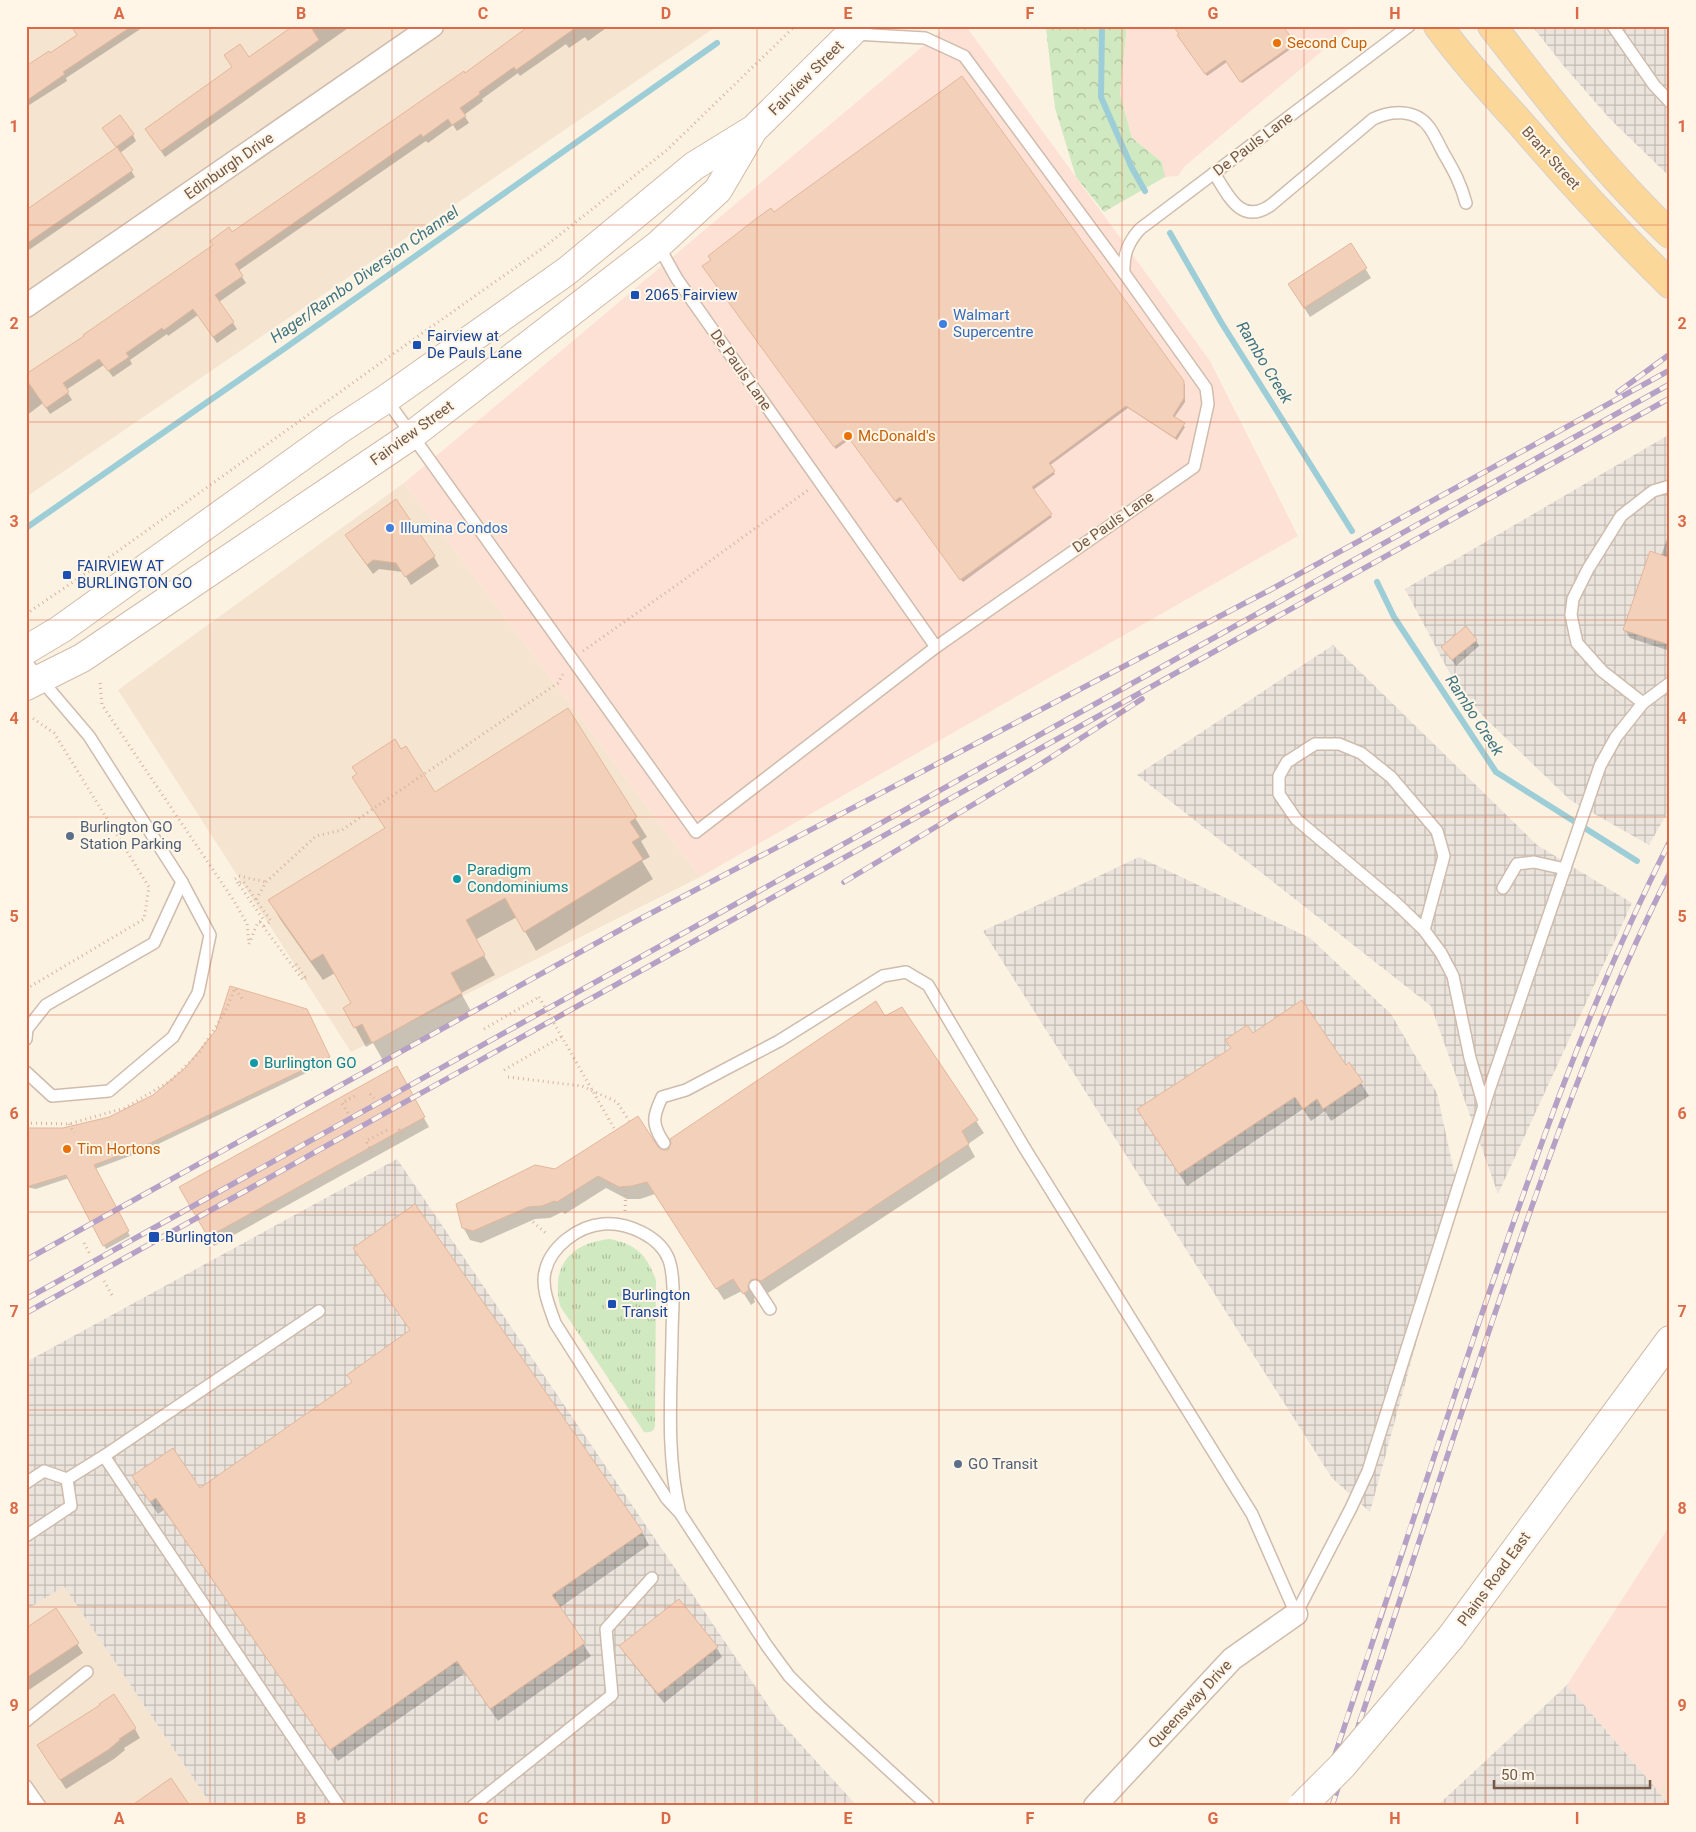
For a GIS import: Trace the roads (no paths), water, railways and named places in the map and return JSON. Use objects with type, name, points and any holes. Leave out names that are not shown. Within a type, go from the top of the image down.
[{"type":"main road","name":"Brant Street","points":[[1438,26],[1457,51],[1562,171],[1626,242],[1670,284]]},
{"type":"main road","points":[[1492,26],[1576,133],[1607,169],[1670,234]]},
{"type":"main road","name":"Fairview Street","points":[[26,650],[61,628],[340,429],[386,400],[567,271],[694,166],[754,129],[854,30]]},
{"type":"main road","name":"Fairview Street","points":[[31,676],[82,658],[412,435],[658,245],[718,190],[754,129]]},
{"type":"main road","name":"Plains Road East","points":[[1302,1806],[1342,1766],[1451,1637],[1670,1340]]},
{"type":"street","name":"Edinburgh Drive","points":[[26,306],[432,26]]},
{"type":"street","name":"Queensway Drive","points":[[1095,1806],[1232,1659],[1296,1614]]},
{"type":"lane","name":"De Pauls Lane","points":[[658,245],[677,279],[818,482],[936,647],[1194,467],[1208,404],[1206,388],[1124,273],[1126,249],[1140,229],[1409,26]]},
{"type":"lane","points":[[1613,26],[1654,85],[1670,102]]},
{"type":"lane","points":[[854,30],[925,38],[964,56],[1124,273]]},
{"type":"lane","points":[[1214,173],[1237,206],[1250,212],[1258,212],[1271,205],[1373,119],[1384,114],[1408,113],[1419,118],[1428,126],[1460,182],[1466,203]]},
{"type":"lane","points":[[386,400],[696,832],[936,647]]},
{"type":"lane","points":[[1643,703],[1602,671],[1577,643],[1571,615],[1573,599],[1588,569],[1621,516],[1653,491],[1670,486]]},
{"type":"lane","points":[[26,1072],[52,1096],[109,1091],[173,1038],[198,993],[210,935],[182,882],[89,736],[31,676]]},
{"type":"lane","points":[[1296,1614],[1368,1471],[1484,1106],[1600,766],[1616,737],[1643,703],[1670,683]]},
{"type":"lane","points":[[1424,930],[1444,856],[1438,831],[1391,777],[1361,753],[1339,744],[1315,744],[1286,762],[1279,776],[1280,794],[1296,819],[1396,903],[1424,930],[1441,953],[1453,976],[1470,1058],[1484,1106]]},
{"type":"lane","points":[[1502,888],[1517,864],[1534,862],[1565,869]]},
{"type":"lane","points":[[26,1039],[27,1029],[46,1005],[154,943],[182,882]]},
{"type":"lane","points":[[664,1143],[658,1135],[654,1113],[662,1097],[686,1090],[779,1042],[883,976],[906,972],[928,985],[1024,1147],[1252,1514],[1296,1614]]},
{"type":"lane","points":[[680,1513],[670,1453],[672,1277],[669,1260],[661,1248],[643,1234],[624,1226],[602,1224],[572,1236],[560,1245],[551,1256],[544,1272],[544,1285],[555,1323],[667,1499],[680,1513],[767,1646],[789,1676],[928,1806]]},
{"type":"lane","points":[[755,1286],[770,1309]]},
{"type":"lane","points":[[67,1479],[319,1311]]},
{"type":"lane","points":[[104,1456],[339,1806]]},
{"type":"lane","points":[[26,1483],[44,1471],[67,1479]]},
{"type":"lane","points":[[26,1536],[71,1506],[67,1479]]},
{"type":"lane","points":[[473,1806],[612,1696],[606,1629],[652,1578]]},
{"type":"lane","points":[[26,1720],[87,1672]]},
{"type":"lane","points":[[26,1786],[40,1806]]},
{"type":"waterway","name":"Rambo Creek","points":[[1102,26],[1101,97],[1132,168],[1145,191]]},
{"type":"waterway","name":"Hager/Rambo Diversion Channel","points":[[26,528],[288,346],[717,43]]},
{"type":"waterway","name":"Rambo Creek","points":[[1170,233],[1221,322],[1352,531]]},
{"type":"waterway","name":"Rambo Creek","points":[[1377,582],[1394,617],[1496,772],[1637,861]]},
{"type":"railway","points":[[1618,392],[1670,354]]},
{"type":"railway","points":[[26,1260],[638,920],[1270,590],[1670,370]]},
{"type":"railway","points":[[26,1299],[1670,384]]},
{"type":"railway","points":[[26,1313],[1670,398]]},
{"type":"railway","points":[[844,882],[1039,765],[1142,699]]},
{"type":"railway","points":[[1318,1806],[1476,1331],[1541,1144],[1588,1021],[1641,900],[1670,841]]},
{"type":"railway","points":[[1332,1806],[1531,1207],[1595,1037],[1670,872]]},
{"type":"place","name":"Second Cup","points":[[1277,43]]},
{"type":"place","name":"2065 Fairview","points":[[635,295]]},
{"type":"place","name":"Walmart Supercentre","points":[[943,324]]},
{"type":"place","name":"Fairview at De Pauls Lane","points":[[417,345]]},
{"type":"place","name":"McDonald's","points":[[848,436]]},
{"type":"place","name":"Illumina Condos","points":[[390,528]]},
{"type":"place","name":"FAIRVIEW AT BURLINGTON GO","points":[[67,575]]},
{"type":"place","name":"Burlington GO Station Parking","points":[[70,836]]},
{"type":"place","name":"Paradigm Condominiums","points":[[457,879]]},
{"type":"place","name":"Burlington GO","points":[[254,1063]]},
{"type":"place","name":"Tim Hortons","points":[[67,1149]]},
{"type":"place","name":"Burlington","points":[[154,1237]]},
{"type":"place","name":"Burlington Transit","points":[[612,1304]]},
{"type":"place","name":"GO Transit","points":[[958,1464]]}]
